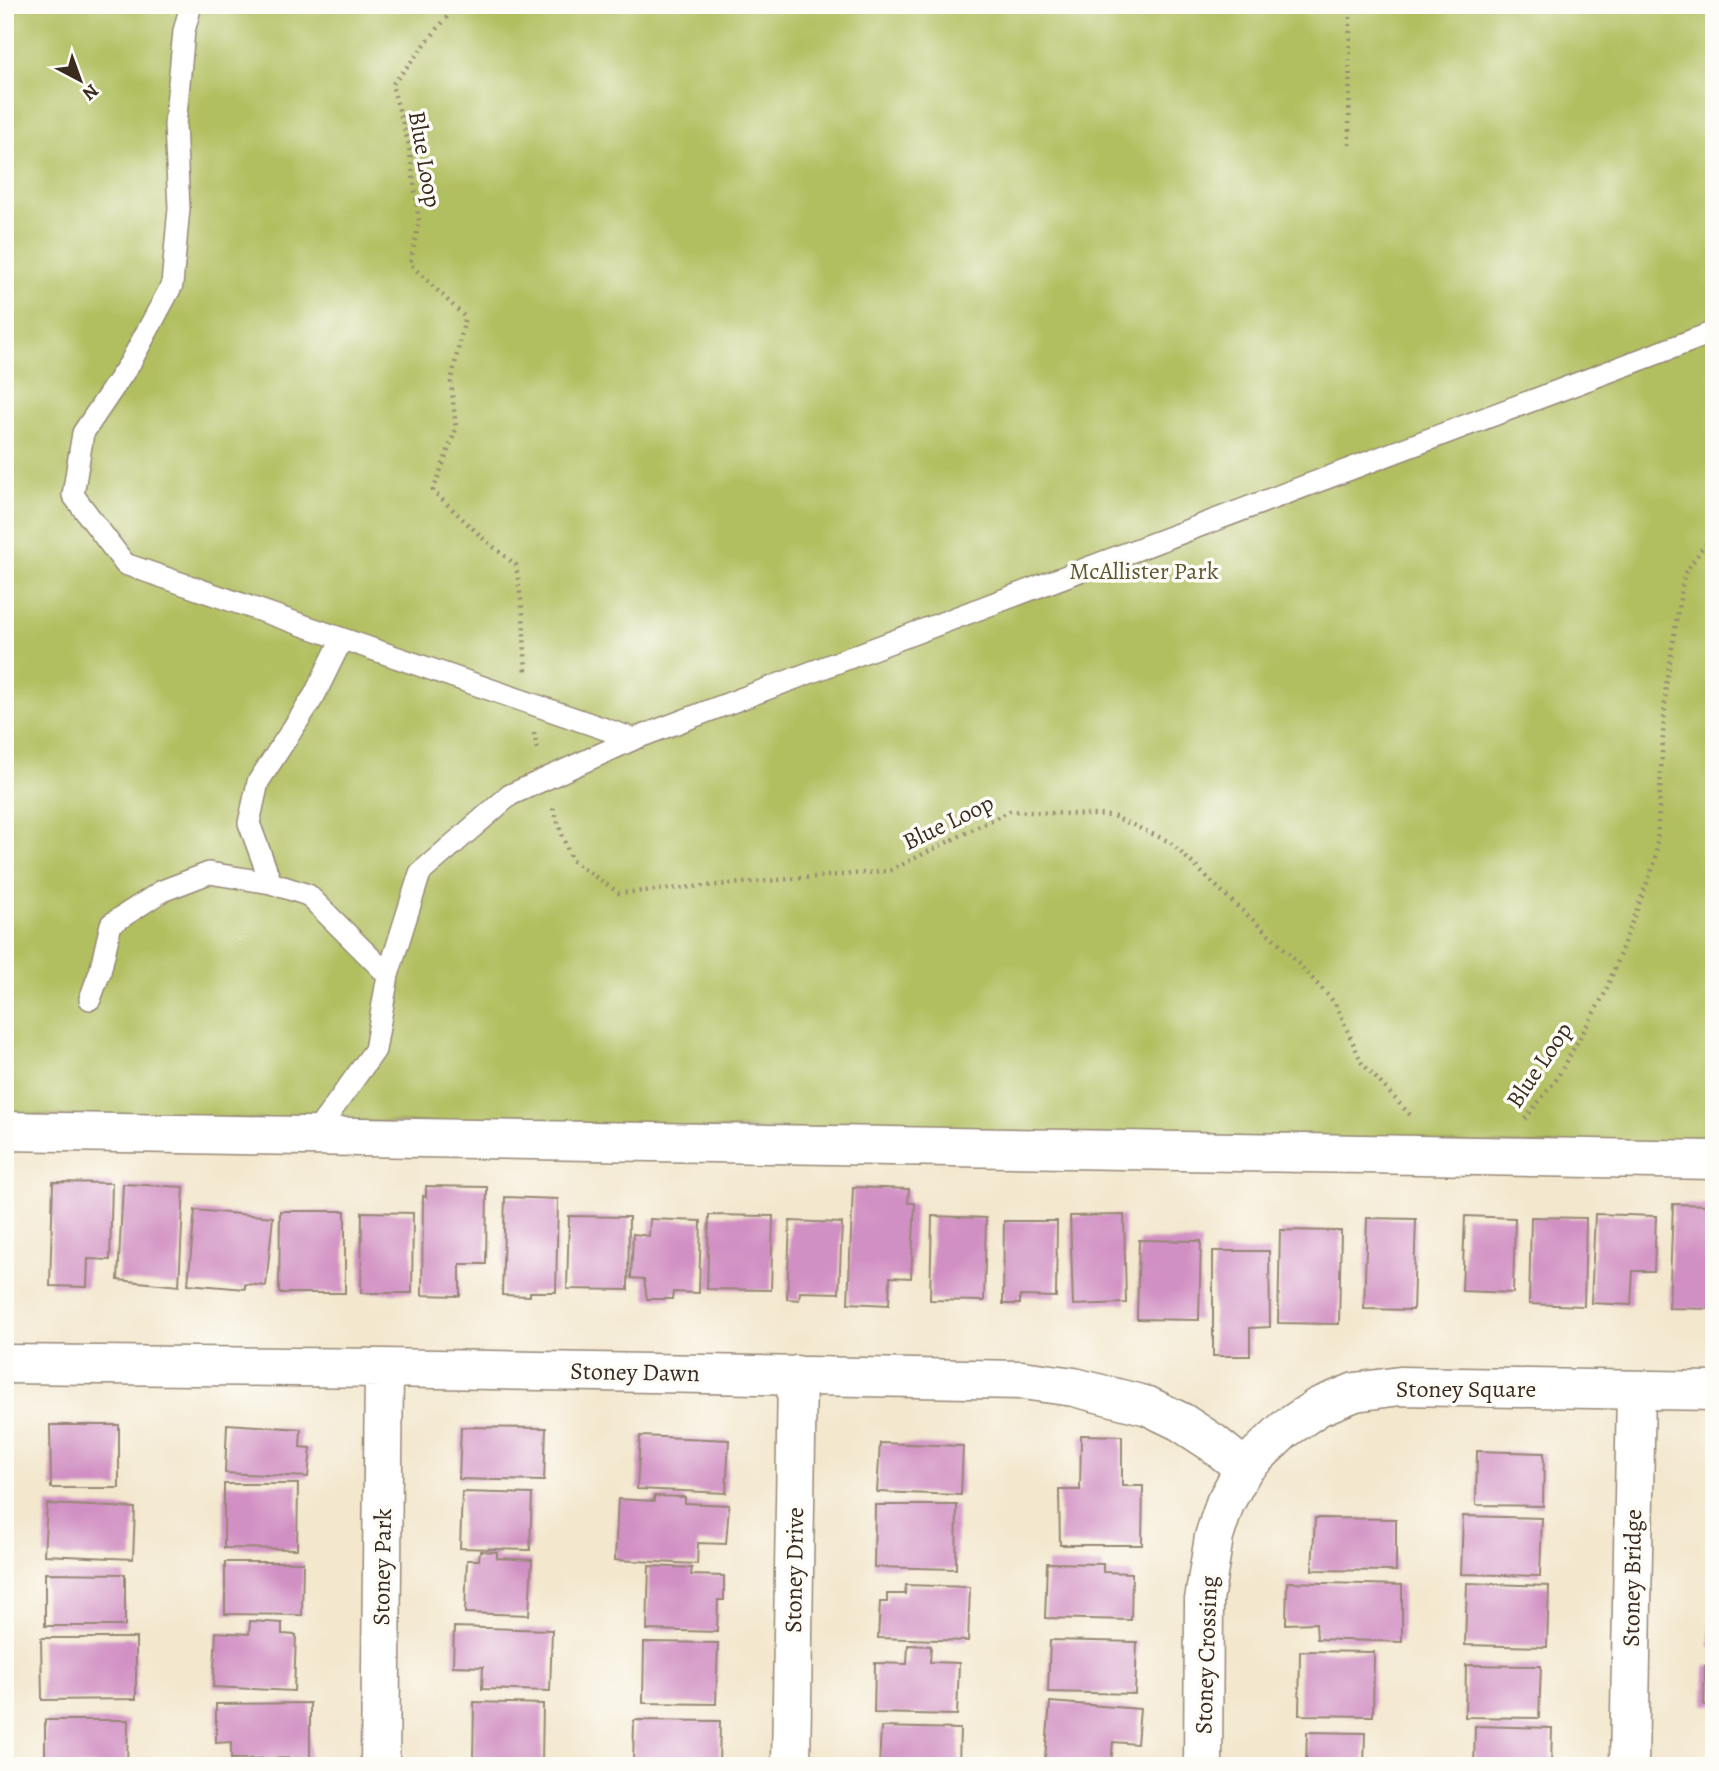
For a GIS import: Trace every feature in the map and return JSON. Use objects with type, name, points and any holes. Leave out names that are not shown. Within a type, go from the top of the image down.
[{"type":"street","points":[[5,1130],[1714,1160]]},
{"type":"street","name":"Stoney Dawn","points":[[5,1364],[1022,1380],[1074,1387],[1148,1406],[1213,1443],[1244,1468]]},
{"type":"street","name":"Stoney Park","points":[[380,1766],[384,1368]]},
{"type":"street","name":"Stoney Drive","points":[[791,1766],[797,1375]]},
{"type":"street","name":"Stoney Square","points":[[1244,1468],[1284,1430],[1318,1407],[1355,1392],[1400,1386],[1714,1391]]},
{"type":"street","name":"Stoney Bridge","points":[[1629,1766],[1636,1390]]},
{"type":"street","name":"Stoney Crossing","points":[[1203,1766],[1204,1600],[1217,1525],[1224,1503],[1244,1468]]},
{"type":"lane","points":[[191,5],[184,31],[176,125],[179,208],[172,285],[130,363],[83,433],[73,495],[125,564],[634,739]]},
{"type":"lane","points":[[313,1136],[375,1050],[388,975],[420,873],[510,795],[634,739],[1714,332]]},
{"type":"lane","points":[[271,883],[249,824],[258,782],[314,695],[342,639]]},
{"type":"lane","points":[[90,999],[100,972],[111,924],[162,891],[209,873],[271,883],[308,895],[388,975]]},
{"type":"path","name":"Blue Loop","points":[[454,5],[392,85],[408,145],[419,222],[410,264],[464,317],[451,382],[456,429],[433,491],[516,565],[523,614],[528,702],[543,780],[571,860],[619,893],[889,871],[1010,811],[1113,816],[1170,842],[1281,945],[1335,1003],[1362,1063],[1414,1119]]},
{"type":"path","points":[[1349,145],[1350,5]]},
{"type":"path","name":"Blue Loop","points":[[1522,1121],[1556,1080],[1605,993],[1656,859],[1666,685],[1684,574],[1714,532]]},
{"type":"green space","name":"McAllister Park","points":[[5,5],[1714,5],[1714,1149],[5,1115]]},
{"type":"building","points":[[53,1182],[112,1183],[110,1260],[88,1259],[87,1287],[50,1286]]},
{"type":"building","points":[[123,1184],[184,1187],[179,1286],[118,1280]]},
{"type":"building","points":[[426,1186],[487,1187],[486,1264],[460,1264],[460,1296],[422,1295],[423,1196],[426,1197]]},
{"type":"building","points":[[853,1187],[909,1189],[908,1203],[915,1203],[911,1278],[890,1277],[889,1305],[848,1303]]},
{"type":"building","points":[[505,1197],[558,1199],[556,1292],[530,1292],[530,1296],[502,1295]]},
{"type":"building","points":[[1673,1204],[1714,1205],[1714,1309],[1669,1308]]},
{"type":"building","points":[[195,1210],[273,1217],[266,1286],[245,1284],[245,1289],[188,1284]]},
{"type":"building","points":[[280,1211],[345,1211],[345,1293],[279,1293]]},
{"type":"building","points":[[362,1212],[413,1213],[412,1293],[361,1293]]},
{"type":"building","points":[[1595,1214],[1656,1216],[1654,1271],[1633,1271],[1631,1305],[1591,1303]]},
{"type":"building","points":[[709,1215],[773,1216],[771,1290],[707,1289]]},
{"type":"building","points":[[1124,1215],[1126,1303],[1073,1305],[1070,1216]]},
{"type":"building","points":[[569,1216],[629,1217],[628,1290],[567,1289]]},
{"type":"building","points":[[932,1216],[986,1218],[984,1301],[930,1300]]},
{"type":"building","points":[[1465,1216],[1515,1218],[1513,1293],[1462,1291]]},
{"type":"building","points":[[1531,1217],[1586,1218],[1584,1306],[1529,1304]]},
{"type":"building","points":[[1367,1218],[1416,1219],[1413,1310],[1364,1309]]},
{"type":"building","points":[[650,1219],[701,1221],[699,1293],[673,1292],[672,1299],[647,1299],[644,1279],[631,1278],[633,1234],[649,1236]]},
{"type":"building","points":[[790,1221],[842,1223],[839,1293],[800,1292],[799,1300],[787,1299]]},
{"type":"building","points":[[1004,1221],[1057,1221],[1056,1297],[1020,1296],[1020,1304],[1003,1304]]},
{"type":"building","points":[[1280,1230],[1341,1231],[1339,1324],[1278,1323]]},
{"type":"building","points":[[1139,1240],[1201,1241],[1199,1320],[1137,1319]]},
{"type":"building","points":[[1213,1251],[1269,1251],[1270,1327],[1250,1328],[1250,1356],[1213,1356]]},
{"type":"building","points":[[227,1424],[301,1429],[300,1447],[311,1448],[308,1477],[225,1473]]},
{"type":"building","points":[[50,1425],[119,1425],[119,1488],[51,1488]]},
{"type":"building","points":[[461,1427],[546,1428],[544,1481],[459,1479]]},
{"type":"building","points":[[1081,1435],[1122,1436],[1122,1486],[1143,1486],[1142,1545],[1060,1545],[1059,1490],[1080,1490]]},
{"type":"building","points":[[640,1436],[729,1440],[726,1493],[637,1489]]},
{"type":"building","points":[[880,1443],[963,1446],[961,1495],[877,1492]]},
{"type":"building","points":[[1477,1451],[1544,1453],[1543,1506],[1476,1505]]},
{"type":"building","points":[[224,1484],[298,1484],[297,1549],[224,1548]]},
{"type":"building","points":[[462,1492],[532,1494],[530,1550],[460,1548]]},
{"type":"building","points":[[654,1496],[685,1497],[685,1503],[729,1505],[726,1544],[698,1543],[697,1564],[615,1560],[618,1499],[654,1501]]},
{"type":"building","points":[[47,1504],[135,1508],[133,1559],[44,1555]]},
{"type":"building","points":[[875,1505],[957,1505],[956,1569],[874,1567]]},
{"type":"building","points":[[1463,1516],[1542,1518],[1540,1576],[1461,1574]]},
{"type":"building","points":[[1315,1518],[1396,1519],[1396,1571],[1312,1570]]},
{"type":"building","points":[[480,1551],[497,1552],[497,1558],[532,1560],[529,1615],[465,1613],[467,1560],[479,1560]]},
{"type":"building","points":[[225,1562],[303,1562],[302,1615],[225,1614]]},
{"type":"building","points":[[1047,1563],[1103,1564],[1103,1572],[1132,1573],[1131,1620],[1045,1618]]},
{"type":"building","points":[[649,1566],[692,1568],[691,1575],[724,1576],[724,1600],[718,1600],[717,1632],[647,1630]]},
{"type":"building","points":[[45,1573],[125,1574],[125,1626],[45,1626]]},
{"type":"building","points":[[1287,1582],[1402,1585],[1402,1642],[1317,1639],[1316,1623],[1286,1624]]},
{"type":"building","points":[[1467,1583],[1549,1586],[1547,1647],[1465,1645]]},
{"type":"building","points":[[906,1585],[970,1587],[968,1641],[878,1638],[880,1602],[887,1602],[887,1594],[905,1594]]},
{"type":"building","points":[[1711,1592],[1714,1592],[1714,1647],[1710,1647]]},
{"type":"building","points":[[250,1621],[282,1623],[282,1634],[296,1635],[294,1691],[213,1687],[216,1632],[249,1634]]},
{"type":"building","points":[[454,1627],[552,1630],[550,1691],[482,1689],[483,1667],[453,1666]]},
{"type":"building","points":[[41,1638],[136,1638],[136,1699],[42,1700]]},
{"type":"building","points":[[1050,1640],[1137,1642],[1135,1694],[1048,1692]]},
{"type":"building","points":[[644,1642],[718,1643],[716,1704],[643,1703]]},
{"type":"building","points":[[908,1645],[931,1646],[930,1662],[959,1663],[957,1715],[874,1713],[875,1663],[907,1664]]},
{"type":"building","points":[[1300,1651],[1374,1652],[1373,1716],[1299,1715]]},
{"type":"building","points":[[1466,1665],[1541,1666],[1539,1718],[1465,1717]]},
{"type":"building","points":[[1705,1666],[1714,1666],[1714,1705],[1704,1705]]},
{"type":"building","points":[[474,1702],[543,1704],[542,1762],[473,1761]]},
{"type":"building","points":[[1050,1702],[1140,1709],[1137,1744],[1113,1742],[1111,1764],[1045,1759]]},
{"type":"building","points":[[310,1703],[310,1758],[231,1759],[231,1742],[216,1743],[216,1704]]},
{"type":"building","points":[[45,1720],[128,1720],[127,1766],[45,1766]]},
{"type":"building","points":[[634,1720],[720,1721],[719,1766],[633,1766]]},
{"type":"building","points":[[1475,1726],[1552,1728],[1551,1766],[1474,1766]]},
{"type":"building","points":[[881,1727],[960,1729],[959,1766],[879,1766]]},
{"type":"building","points":[[1307,1732],[1365,1733],[1364,1766],[1306,1766]]}]
